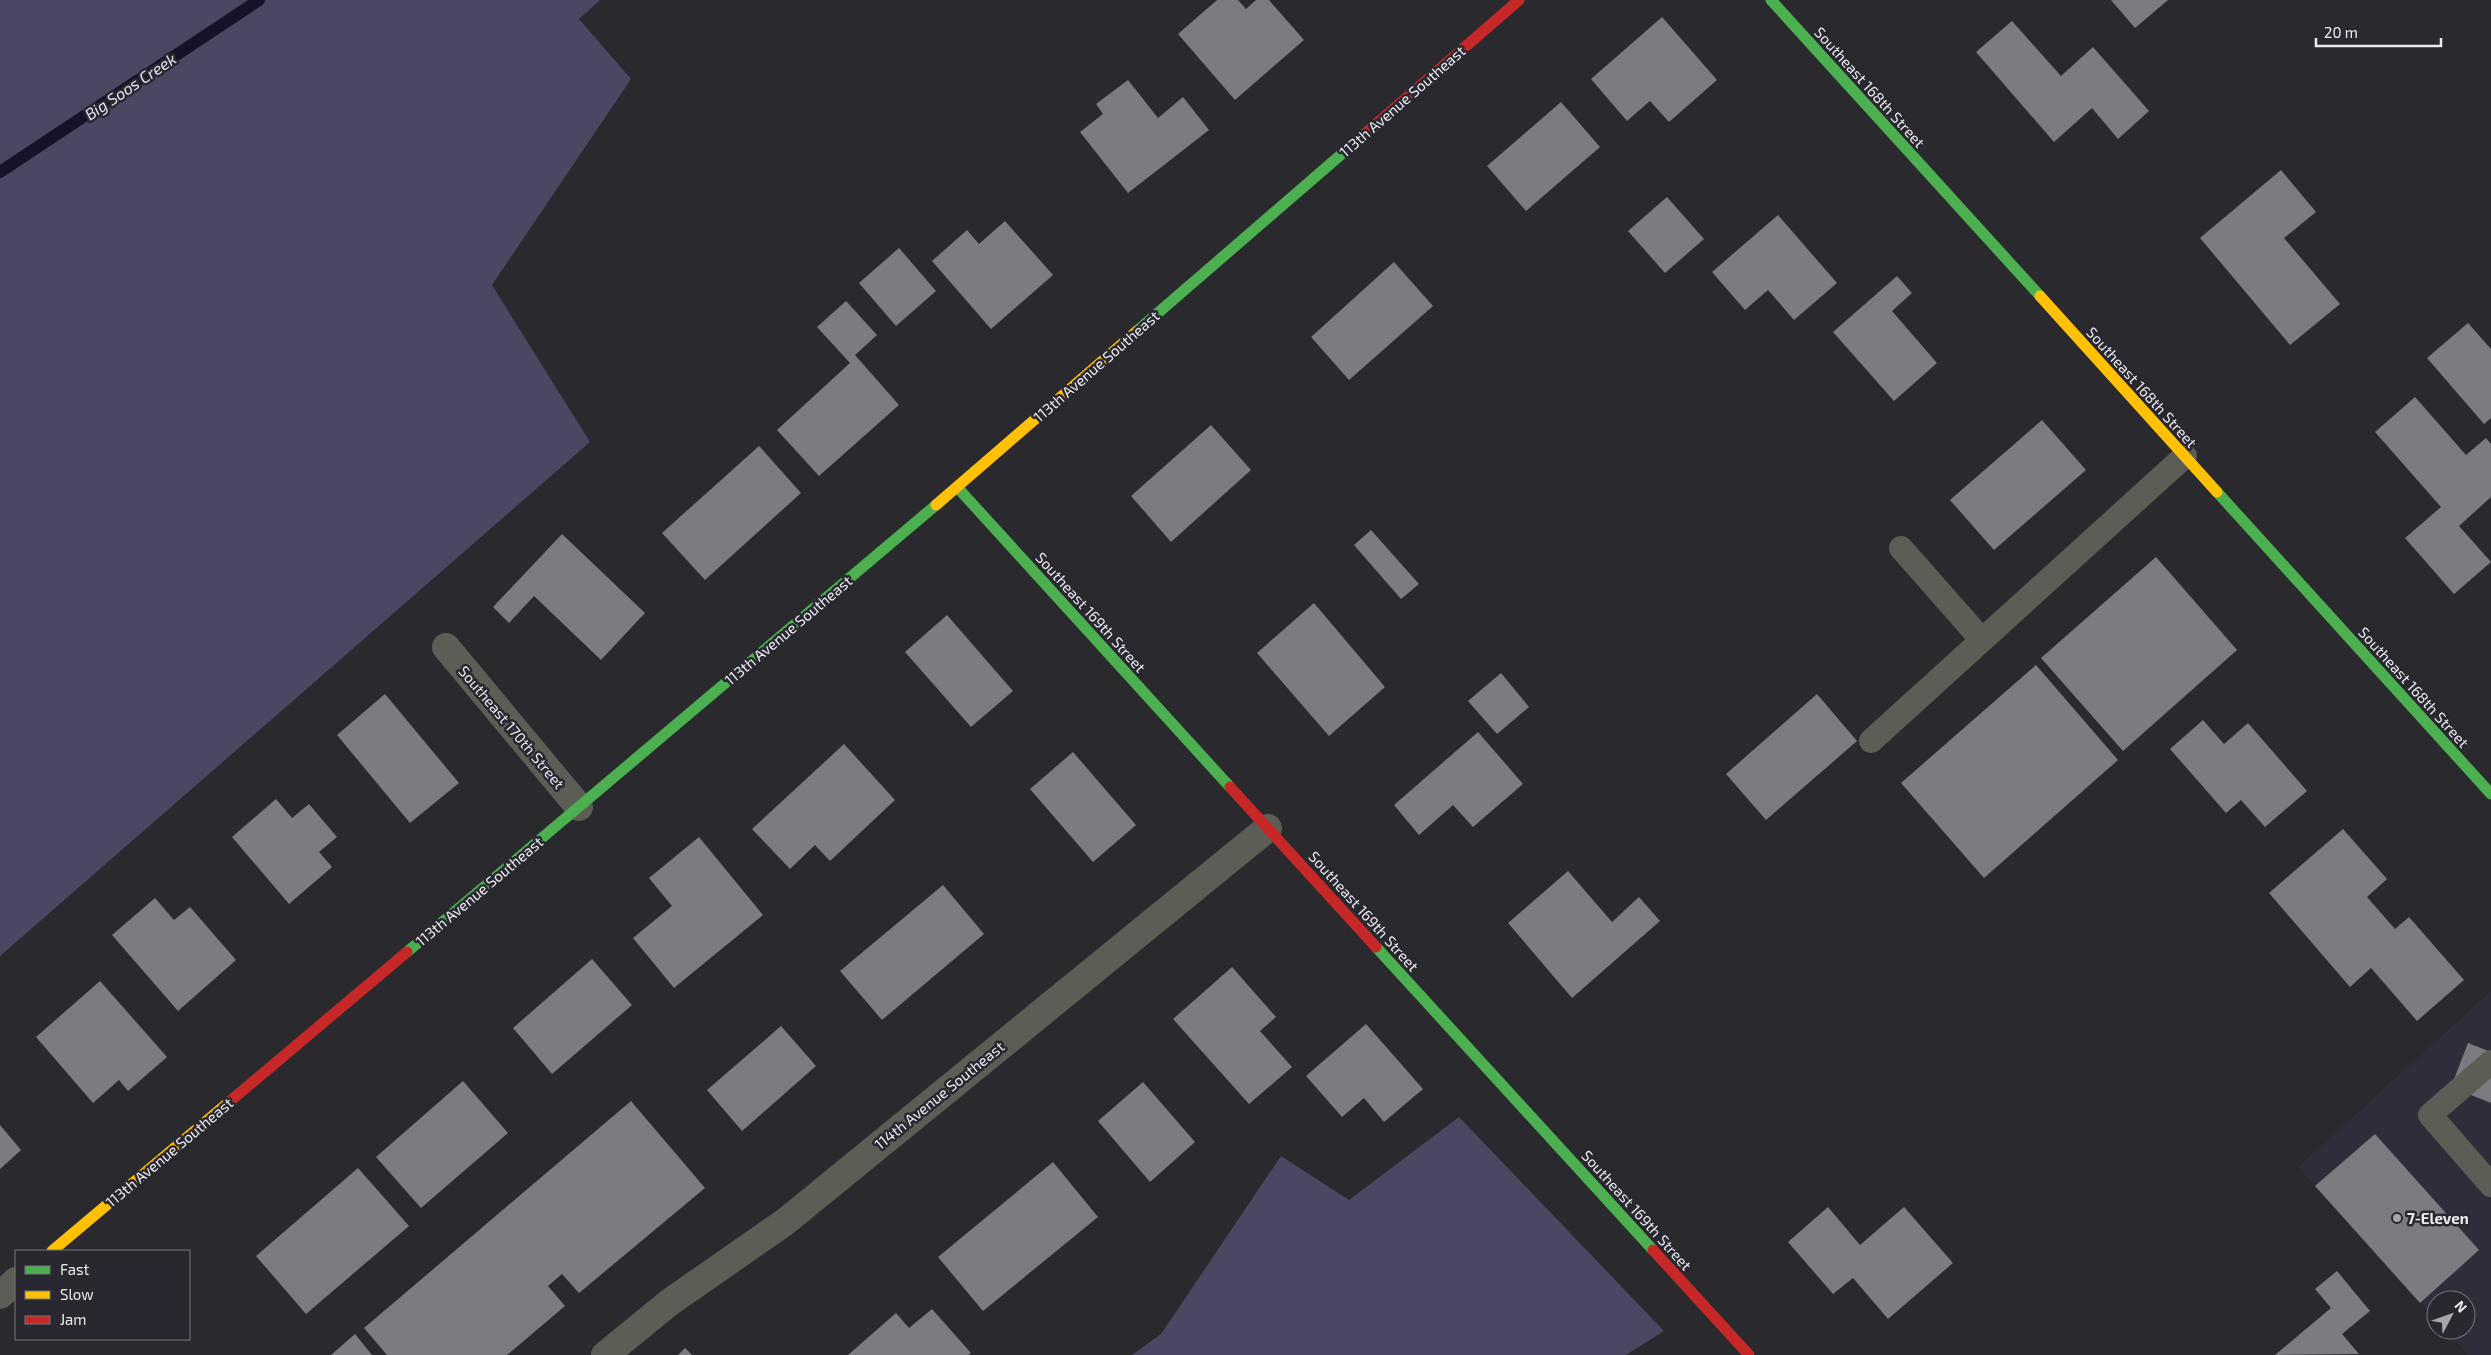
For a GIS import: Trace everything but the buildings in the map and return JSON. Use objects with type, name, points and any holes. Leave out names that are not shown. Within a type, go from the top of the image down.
[{"type":"street","name":"113th Avenue Southeast","points":[[53,1250],[957,487],[1519,0]]},
{"type":"street","name":"Southeast 168th Street","points":[[1771,0],[2489,788]]},
{"type":"street","name":"Southeast 169th Street","points":[[957,487],[1749,1355]]},
{"type":"street","name":"Southeast 170th Street","points":[[446,647],[579,807]]},
{"type":"street","name":"114th Avenue Southeast","points":[[605,1355],[670,1302],[785,1222],[1268,828]]},
{"type":"street","points":[[0,1295],[15,1282]]},
{"type":"lane","points":[[1871,741],[2185,456]]},
{"type":"lane","points":[[1901,548],[1982,640]]},
{"type":"lane","points":[[2491,1062],[2430,1115],[2491,1185]]},
{"type":"shaded area","points":[[0,0],[600,0],[579,19],[631,79],[492,285],[590,442],[0,956]]},
{"type":"shaded area","points":[[2491,991],[2491,1355],[2468,1355],[2455,1340],[2476,1340],[2476,1290],[2426,1290],[2426,1308],[2298,1167]]},
{"type":"shaded area","points":[[1459,1117],[1664,1331],[1626,1355],[1132,1355],[1161,1334],[1281,1156],[1349,1200]]},
{"type":"waterway","name":"Big Soos Creek","points":[[0,172],[259,0]]},
{"type":"traffic: fast","points":[[1771,0],[2040,296]]},
{"type":"traffic: fast","points":[[1137,331],[1366,133]]},
{"type":"traffic: fast","points":[[957,487],[1230,787]]},
{"type":"traffic: fast","points":[[2217,492],[2491,794]]},
{"type":"traffic: fast","points":[[407,952],[936,505]]},
{"type":"traffic: fast","points":[[1376,947],[1653,1250]]},
{"type":"traffic: slow","points":[[2040,296],[2217,492]]},
{"type":"traffic: slow","points":[[936,505],[1137,331]]},
{"type":"traffic: slow","points":[[53,1250],[229,1102]]},
{"type":"traffic: jam","points":[[1366,133],[1519,0]]},
{"type":"traffic: jam","points":[[1230,787],[1376,947]]},
{"type":"traffic: jam","points":[[229,1102],[407,952]]},
{"type":"traffic: jam","points":[[1653,1250],[1749,1355]]},
{"type":"place","name":"7-Eleven","points":[[2397,1218]]}]
